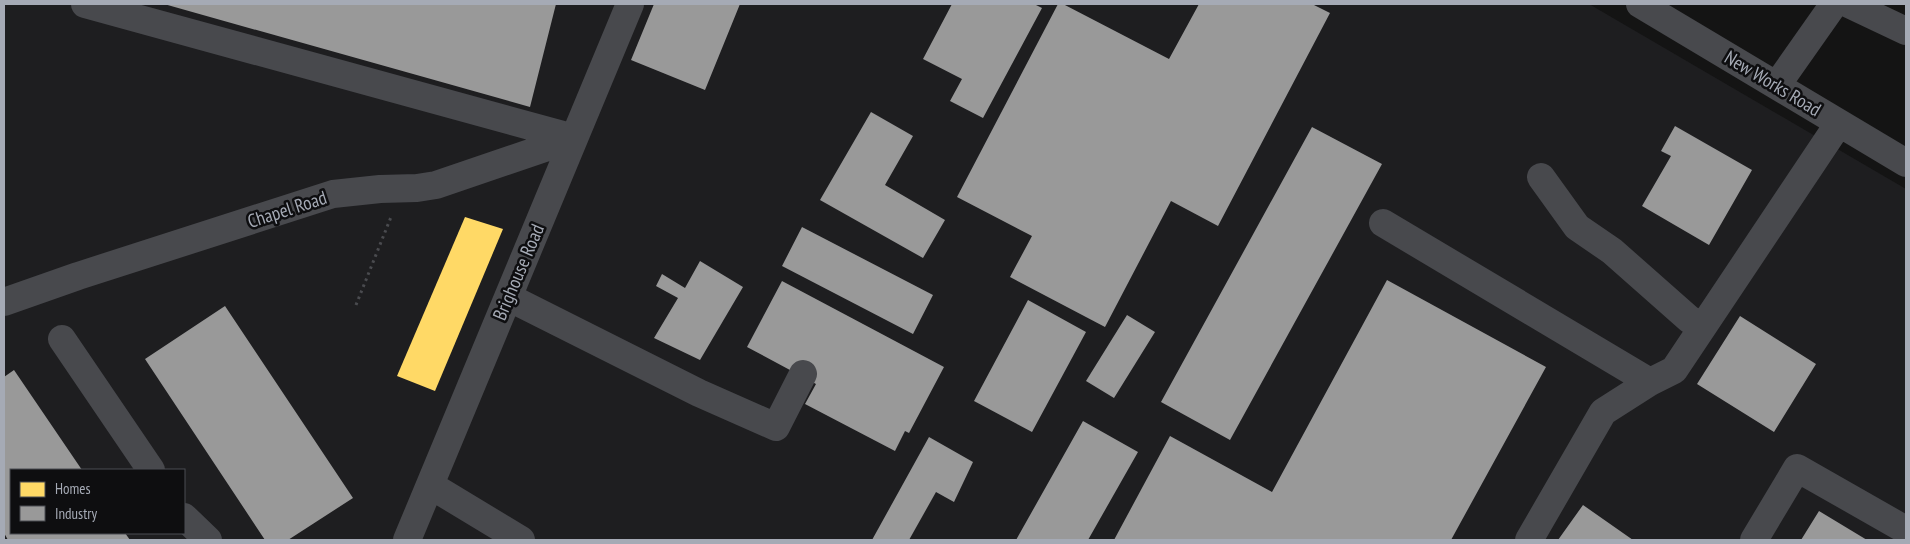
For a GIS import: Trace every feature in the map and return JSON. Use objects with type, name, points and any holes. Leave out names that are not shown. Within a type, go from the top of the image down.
[{"type":"street","points":[[85,4],[574,138]]},
{"type":"street","name":"Brighouse Road","points":[[407,540],[630,4]]},
{"type":"street","name":"New Works Road","points":[[1640,4],[1906,163]]},
{"type":"street","points":[[1777,85],[1834,4]]},
{"type":"street","points":[[1849,4],[1906,31]]},
{"type":"street","points":[[1529,540],[1603,412],[1650,382],[1674,370],[1839,123]]},
{"type":"street","name":"Chapel Road","points":[[4,302],[78,276],[333,194],[380,188],[436,186],[574,138]]},
{"type":"street","points":[[1541,177],[1578,227],[1612,251],[1688,318],[1702,327]]},
{"type":"street","points":[[1383,223],[1650,382]]},
{"type":"street","points":[[508,296],[700,393],[776,427],[803,374]]},
{"type":"street","points":[[62,339],[150,469]]},
{"type":"street","points":[[1754,540],[1796,468],[1906,530]]},
{"type":"street","points":[[430,485],[521,540]]},
{"type":"street","points":[[185,518],[208,540]]},
{"type":"path","points":[[356,304],[378,254],[399,188]]},
{"type":"shaded area","points":[[4,4],[1589,4],[1906,189],[1906,540],[4,540]]},
{"type":"building: Homes","points":[[465,217],[503,229],[435,391],[397,376]]},
{"type":"building: Industry","points":[[164,4],[556,4],[530,107]]},
{"type":"building: Industry","points":[[654,4],[740,4],[705,90],[631,60]]},
{"type":"building: Industry","points":[[952,4],[1034,4],[1042,8],[983,118],[950,101],[962,79],[923,59]]},
{"type":"building: Industry","points":[[1058,4],[1063,4],[1169,59],[1199,4],[1312,4],[1330,13],[1218,226],[1171,201],[1105,327],[1010,277],[1032,236],[957,197]]},
{"type":"building: Industry","points":[[871,112],[913,136],[885,185],[945,220],[923,258],[820,200]]},
{"type":"building: Industry","points":[[1675,126],[1752,170],[1709,245],[1642,206],[1671,156],[1661,151]]},
{"type":"building: Industry","points":[[1312,127],[1382,164],[1230,440],[1161,402]]},
{"type":"building: Industry","points":[[802,227],[933,295],[913,334],[782,266]]},
{"type":"building: Industry","points":[[700,261],[743,287],[700,360],[654,338],[678,298],[656,286],[662,274],[685,288]]},
{"type":"building: Industry","points":[[1387,280],[1546,367],[1451,540],[1114,540],[1170,436],[1272,492]]},
{"type":"building: Industry","points":[[782,281],[944,367],[909,433],[905,431],[895,451],[805,404],[816,384],[747,347]]},
{"type":"building: Industry","points":[[1028,300],[1086,332],[1032,432],[974,401]]},
{"type":"building: Industry","points":[[225,306],[353,498],[288,540],[265,540],[145,359]]},
{"type":"building: Industry","points":[[1127,315],[1155,332],[1114,398],[1086,381]]},
{"type":"building: Industry","points":[[1740,316],[1816,364],[1774,432],[1697,384]]},
{"type":"building: Industry","points":[[14,370],[81,469],[10,469],[10,534],[126,534],[130,540],[8,540],[4,533],[4,377]]},
{"type":"building: Industry","points":[[1083,421],[1138,452],[1088,540],[1016,540]]},
{"type":"building: Industry","points":[[929,437],[973,462],[954,502],[936,492],[909,540],[872,540]]},
{"type":"building: Industry","points":[[1583,505],[1633,540],[1558,540]]},
{"type":"building: Industry","points":[[1819,511],[1867,540],[1801,540]]}]
